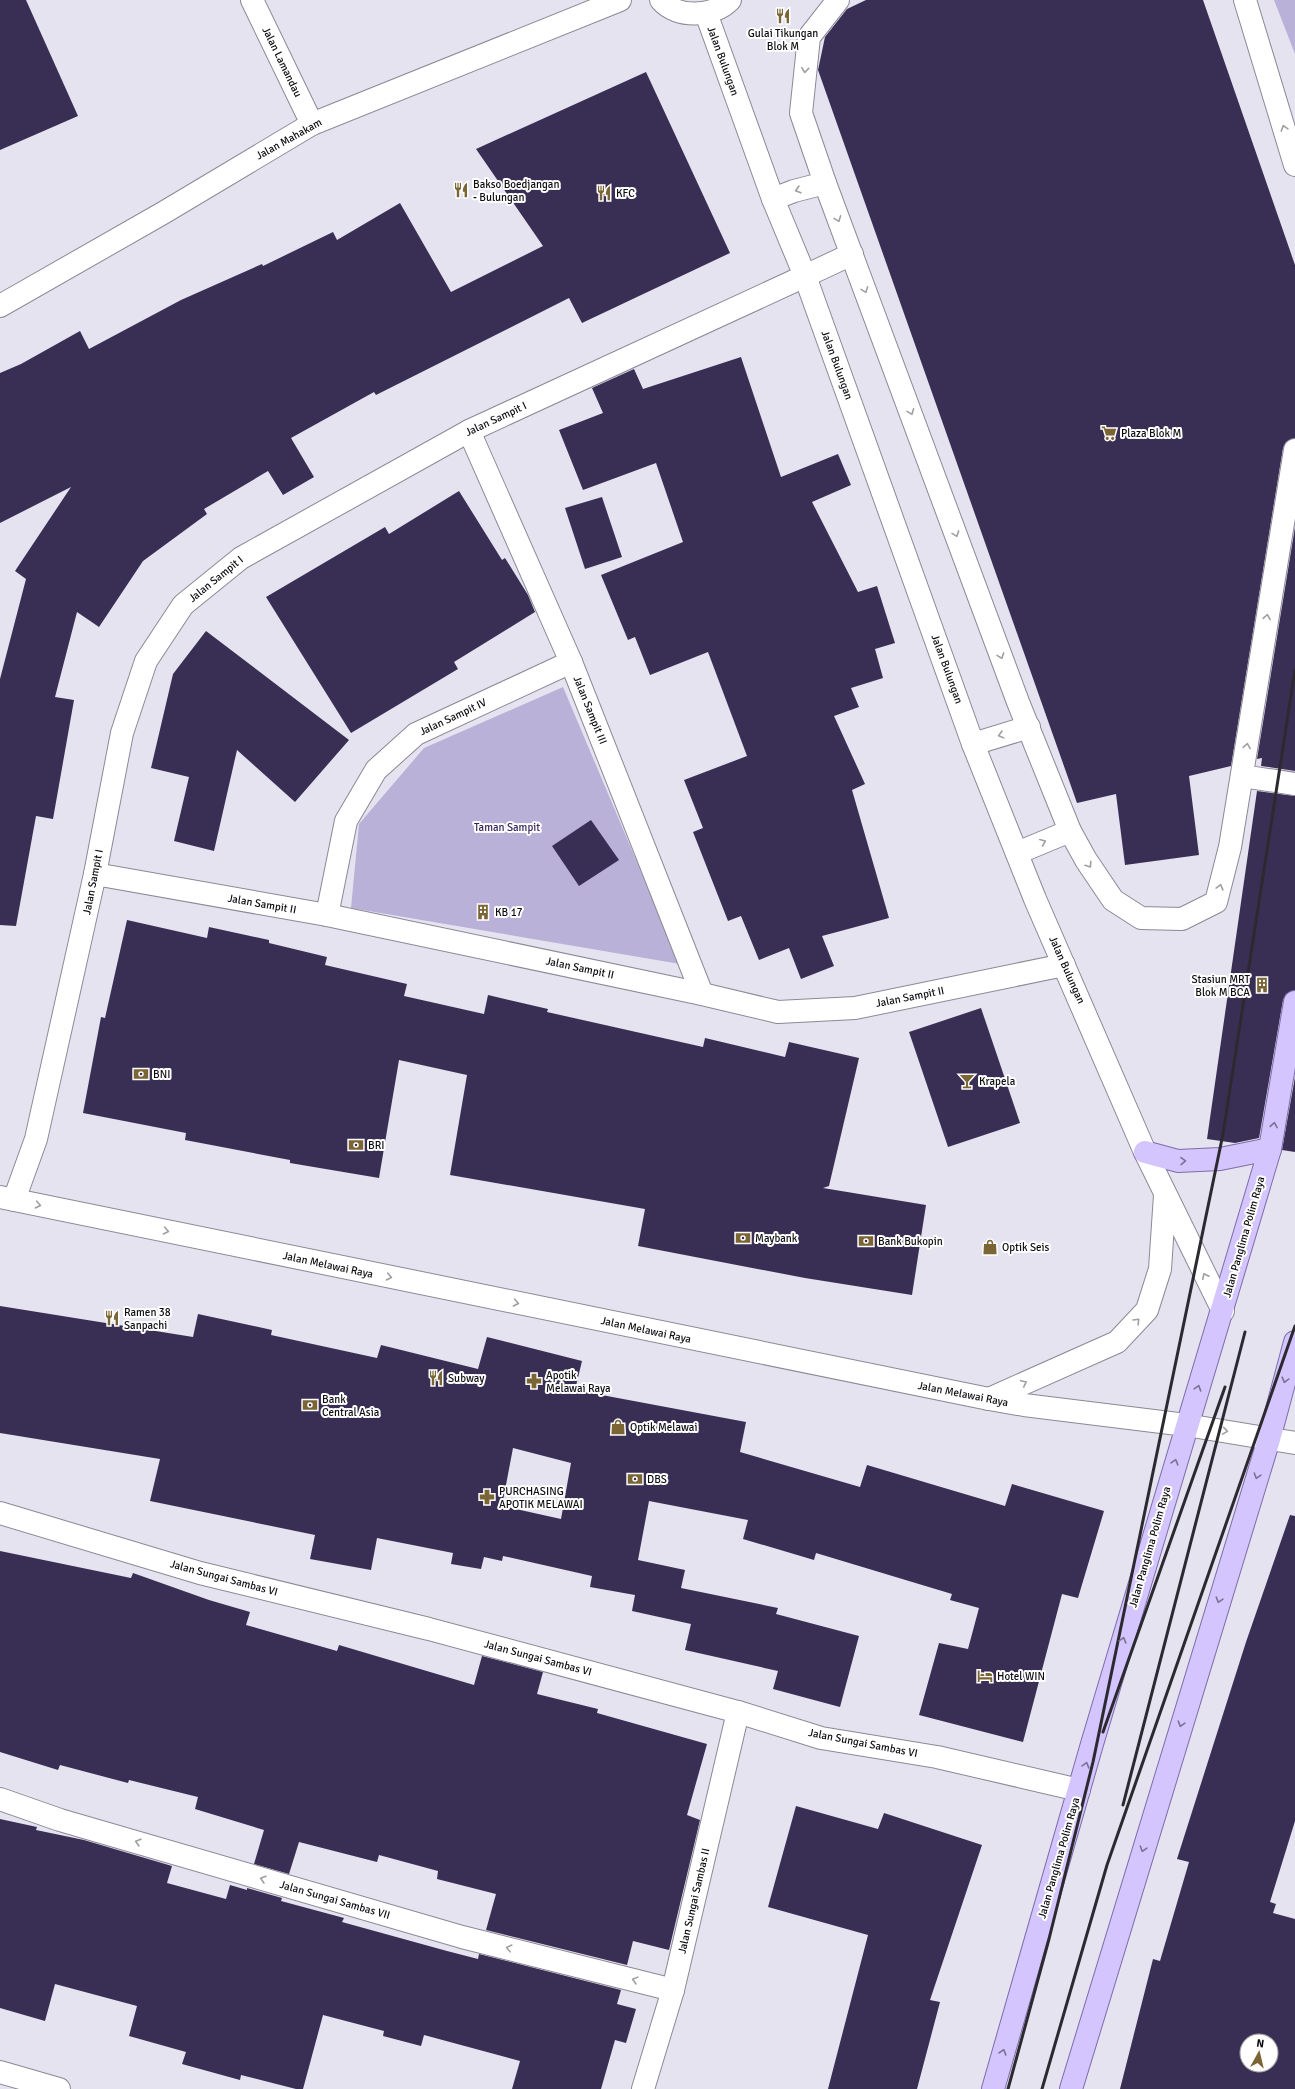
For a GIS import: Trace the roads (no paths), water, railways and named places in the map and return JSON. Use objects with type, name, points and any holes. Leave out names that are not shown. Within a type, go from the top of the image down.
[{"type":"main road","name":"Jalan Panglima Polim Raya","points":[[993,2089],[1186,1425],[1223,1311],[1270,1149],[1295,1002]]},
{"type":"main road","points":[[1145,1152],[1178,1161],[1220,1159],[1270,1149]]},
{"type":"main road","points":[[1070,2089],[1269,1438],[1295,1342]]},
{"type":"street","name":"Jalan Lamandau","points":[[252,0],[312,124]]},
{"type":"street","name":"Jalan Mahakam","points":[[0,306],[163,213],[312,124],[620,0]]},
{"type":"street","points":[[661,0],[664,4],[684,13],[706,13],[725,6],[730,0]]},
{"type":"street","points":[[838,0],[809,37],[801,113],[824,183],[1029,727],[1070,831],[1086,860],[1113,900],[1141,918],[1182,919],[1216,902],[1230,847],[1295,450]]},
{"type":"street","points":[[1246,0],[1295,165]]},
{"type":"street","name":"Jalan Bulungan","points":[[706,13],[773,200],[805,276],[973,744],[1035,898],[1145,1152],[1223,1311]]},
{"type":"street","points":[[773,200],[794,191],[824,183]]},
{"type":"street","name":"Jalan Sampit I","points":[[7,1198],[36,1139],[95,874],[122,733],[146,661],[183,605],[241,558],[469,431],[852,254]]},
{"type":"street","name":"Jalan Sampit III","points":[[469,431],[571,662],[702,994]]},
{"type":"street","name":"Jalan Sampit IV","points":[[327,915],[346,821],[376,770],[416,734],[571,662]]},
{"type":"street","points":[[973,744],[1029,727]]},
{"type":"street","points":[[1242,776],[1295,784]]},
{"type":"street","points":[[1017,853],[1070,831]]},
{"type":"street","name":"Jalan Sampit II","points":[[95,874],[327,915],[702,994],[778,1012],[855,1008],[1064,965]]},
{"type":"street","points":[[989,1399],[1117,1342],[1147,1310],[1160,1269],[1166,1195]]},
{"type":"street","name":"Jalan Melawai Raya","points":[[7,1198],[790,1360],[989,1399],[1024,1405],[1186,1425],[1295,1443]]},
{"type":"street","name":"Jalan Sungai Sambas VI","points":[[0,1513],[200,1573],[429,1629],[738,1712],[821,1738],[937,1757],[1079,1790]]},
{"type":"street","name":"Jalan Sungai Sambas II","points":[[643,2089],[673,1990],[738,1712]]},
{"type":"street","name":"Jalan Sungai Sambas VII","points":[[0,1799],[60,1820],[462,1937],[673,1990]]},
{"type":"street","points":[[0,2072],[59,2089]]},
{"type":"railway","points":[[1008,2089],[1049,1939],[1093,1762],[1223,1134],[1295,670]]},
{"type":"railway","points":[[1042,2089],[1107,1865],[1295,1326]]},
{"type":"railway","points":[[1123,1805],[1245,1332]]},
{"type":"railway","points":[[1103,1732],[1225,1387]]},
{"type":"place","name":"Gulai Tikungan Blok M","points":[[783,16]]},
{"type":"place","name":"Bakso Boedjangan - Bulungan","points":[[461,190]]},
{"type":"place","name":"KFC","points":[[604,193]]},
{"type":"place","name":"Plaza Blok M","points":[[1109,433]]},
{"type":"place","name":"KB 17","points":[[483,912]]},
{"type":"place","name":"Stasiun MRT Blok M BCA","points":[[1262,985]]},
{"type":"place","name":"BNI","points":[[141,1074]]},
{"type":"place","name":"Krapela","points":[[967,1081]]},
{"type":"place","name":"BRI","points":[[356,1145]]},
{"type":"place","name":"Maybank","points":[[743,1238]]},
{"type":"place","name":"Bank Bukopin","points":[[866,1241]]},
{"type":"place","name":"Optik Seis","points":[[990,1247]]},
{"type":"place","name":"Ramen 38 Sanpachi","points":[[112,1318]]},
{"type":"place","name":"Subway","points":[[436,1378]]},
{"type":"place","name":"Apotik Melawai Raya","points":[[534,1381]]},
{"type":"place","name":"Bank Central Asia","points":[[310,1405]]},
{"type":"place","name":"Optik Melawai","points":[[618,1427]]},
{"type":"place","name":"DBS","points":[[635,1479]]},
{"type":"place","name":"PURCHASING APOTIK MELAWAI","points":[[487,1497]]},
{"type":"place","name":"Hotel WIN","points":[[985,1676]]},
{"type":"park label","name":"Taman Sampit","points":[[507,827]]}]
